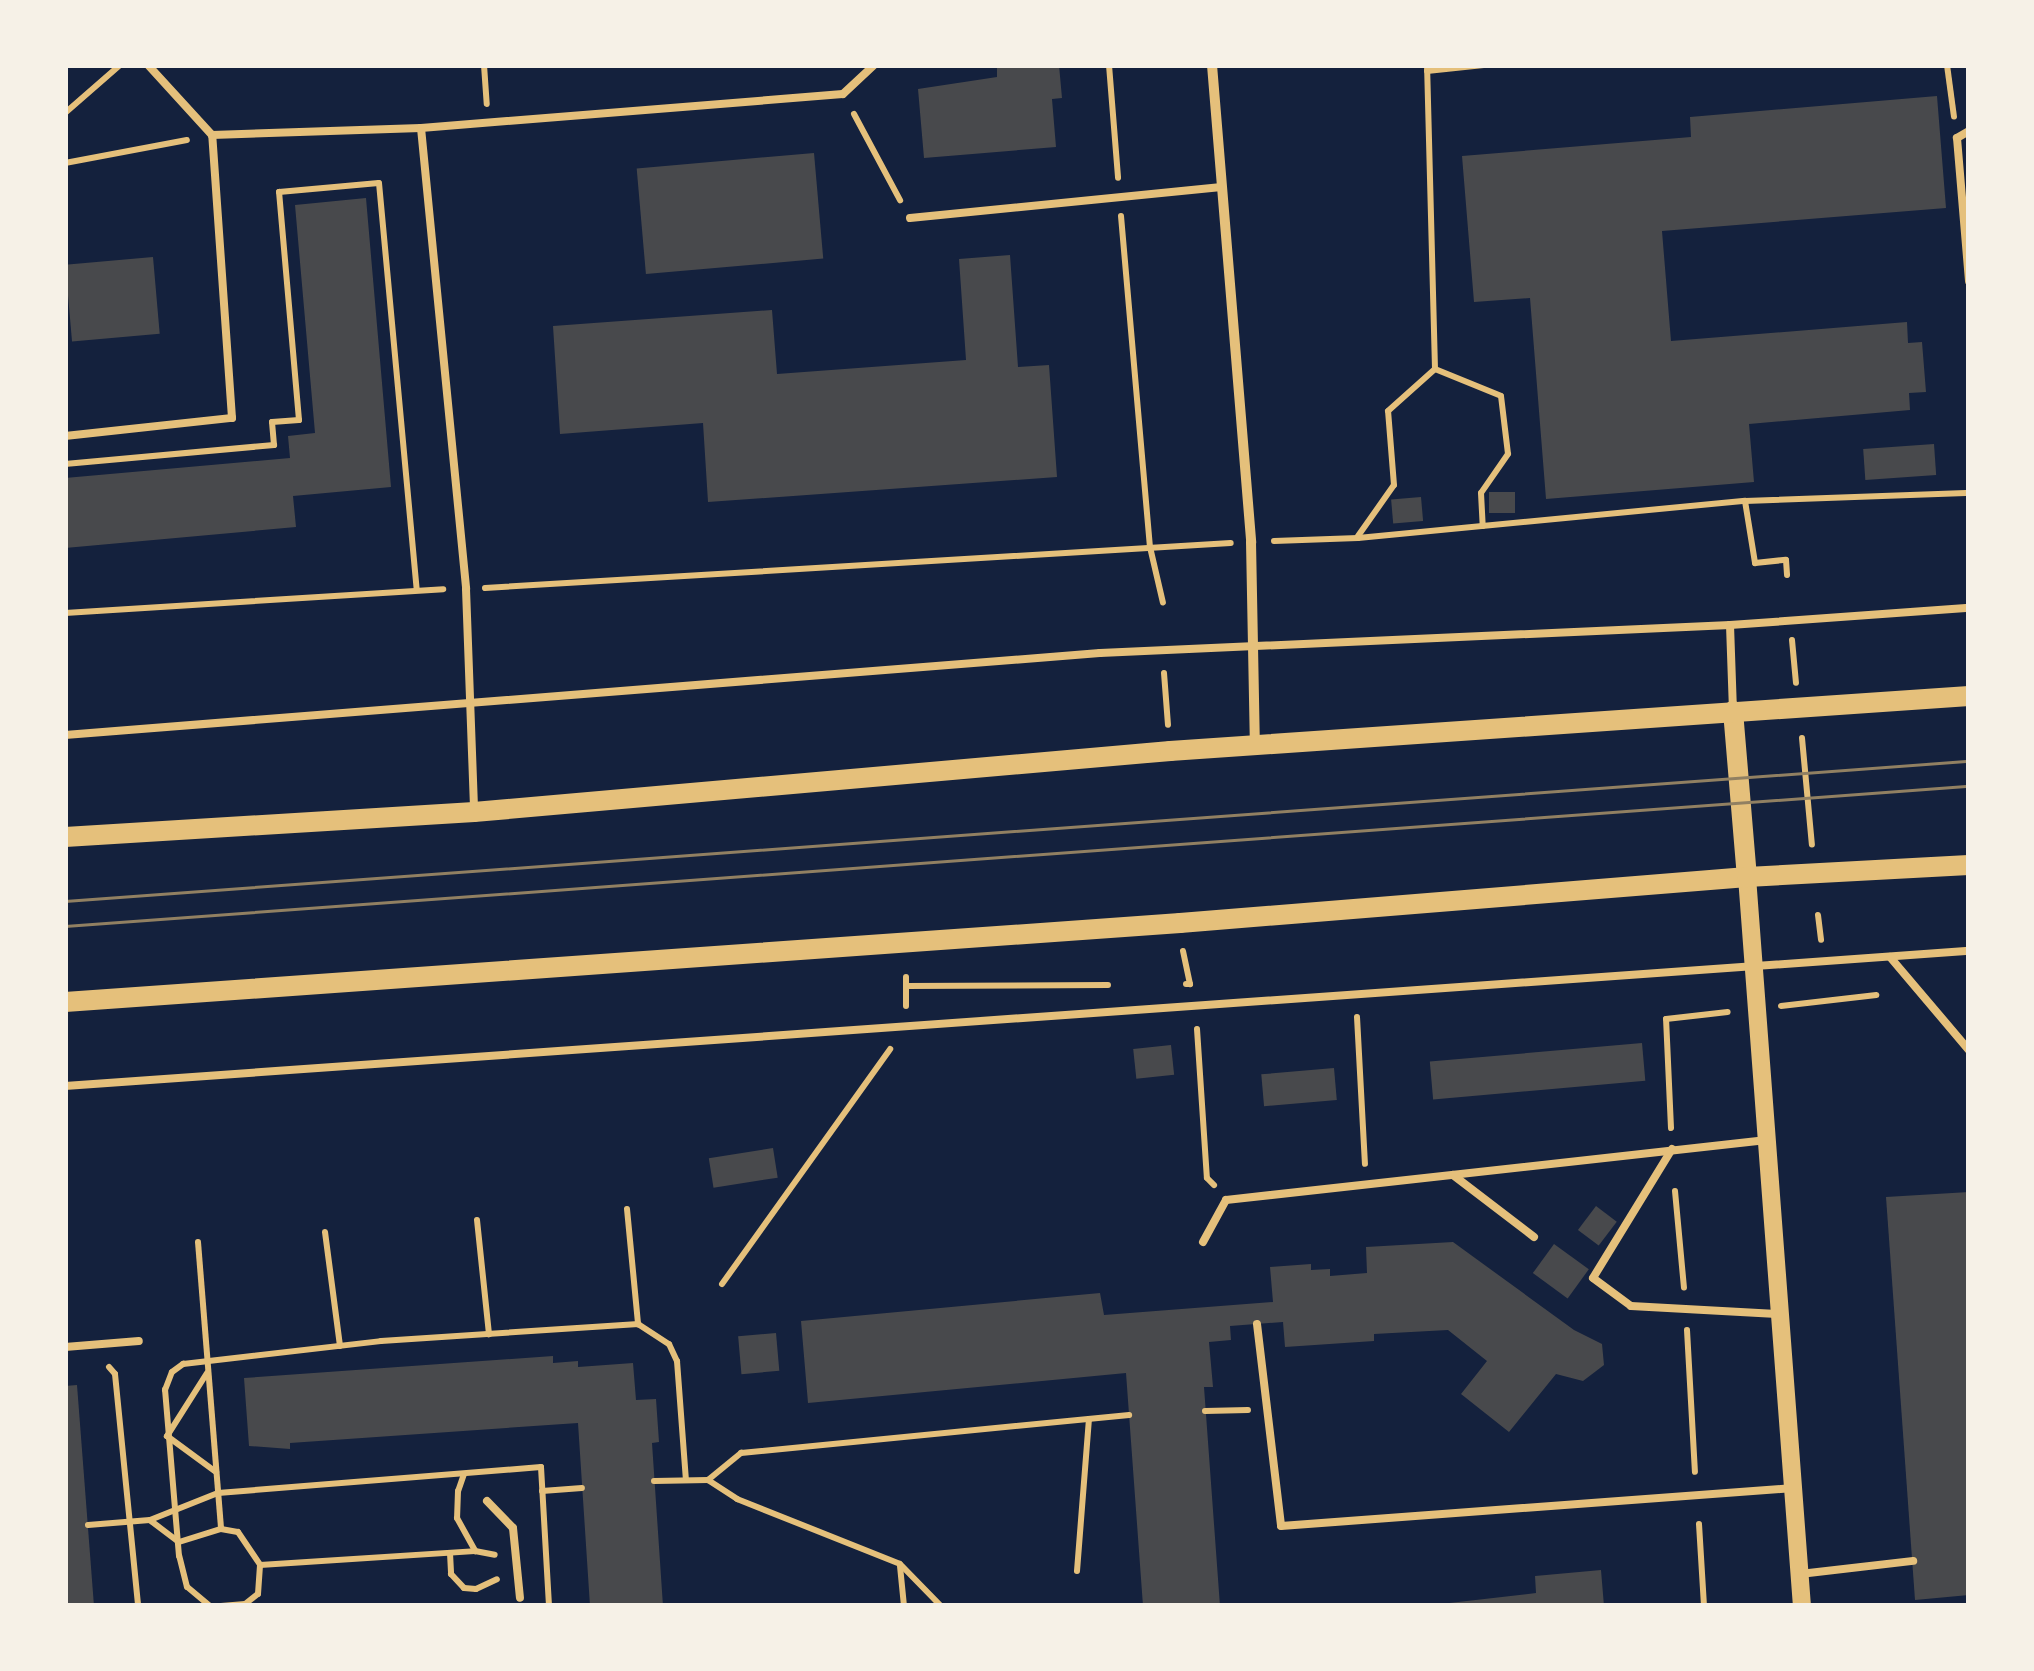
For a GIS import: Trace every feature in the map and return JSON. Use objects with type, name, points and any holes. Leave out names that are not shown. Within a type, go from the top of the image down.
[{"type":"main road","points":[[65,837],[474,812],[1255,746],[1969,696]]},
{"type":"main road","points":[[1734,711],[1746,878]]},
{"type":"main road","points":[[65,1002],[1180,924],[1746,878],[1969,865]]},
{"type":"street","points":[[1212,65],[1252,542],[1255,746]]},
{"type":"street","points":[[1746,878],[1802,1606]]},
{"type":"lane","points":[[65,436],[232,418],[212,135],[148,65]]},
{"type":"lane","points":[[212,135],[421,128],[843,94],[874,65]]},
{"type":"lane","points":[[421,128],[466,589],[474,812]]},
{"type":"lane","points":[[1969,131],[1957,138],[1969,282]]},
{"type":"lane","points":[[910,218],[1221,188]]},
{"type":"lane","points":[[65,735],[1100,653],[1730,625],[1969,608]]},
{"type":"lane","points":[[1730,625],[1734,711]]},
{"type":"lane","points":[[65,1086],[1969,951]]},
{"type":"lane","points":[[1890,958],[1969,1050]]},
{"type":"lane","points":[[1203,1242],[1226,1200],[1766,1140]]},
{"type":"lane","points":[[1672,1150],[1593,1278],[1631,1306],[1781,1315]]},
{"type":"lane","points":[[1452,1176],[1534,1238]]},
{"type":"lane","points":[[1257,1324],[1282,1526],[1793,1488]]},
{"type":"lane","points":[[65,1348],[139,1341]]},
{"type":"lane","points":[[487,1501],[513,1528],[520,1598]]},
{"type":"lane","points":[[1800,1574],[1913,1561]]},
{"type":"path","points":[[65,113],[120,65]]},
{"type":"path","points":[[484,65],[488,122]]},
{"type":"path","points":[[1109,65],[1150,547],[1162,603]]},
{"type":"path","points":[[1358,538],[1394,486],[1388,411],[1435,369],[1427,68],[1484,65]]},
{"type":"path","points":[[1947,65],[1957,138]]},
{"type":"path","points":[[843,94],[910,218]]},
{"type":"path","points":[[65,163],[212,135]]},
{"type":"path","points":[[65,464],[274,445],[272,422],[299,420],[279,192],[379,183],[417,590]]},
{"type":"path","points":[[1435,369],[1500,396],[1508,454],[1481,493],[1484,526]]},
{"type":"path","points":[[486,588],[1358,538],[1745,501],[1966,493]]},
{"type":"path","points":[[1745,501],[1756,563],[1786,560],[1787,575]]},
{"type":"path","points":[[65,613],[452,589]]},
{"type":"path","points":[[1792,634],[1797,692]]},
{"type":"path","points":[[1164,670],[1168,719]]},
{"type":"path","points":[[1802,738],[1814,861]]},
{"type":"path","points":[[1818,914],[1822,946]]},
{"type":"path","points":[[1172,984],[1190,984],[1182,948]]},
{"type":"path","points":[[1825,981],[1827,1000]]},
{"type":"path","points":[[906,986],[1118,985]]},
{"type":"path","points":[[1780,1006],[1876,995]]},
{"type":"path","points":[[1356,996],[1366,1185]]},
{"type":"path","points":[[1671,1128],[1666,1019],[1728,1012]]},
{"type":"path","points":[[722,1284],[905,1027]]},
{"type":"path","points":[[1197,1029],[1208,1178],[1226,1200]]},
{"type":"path","points":[[626,1210],[638,1324]]},
{"type":"path","points":[[478,1220],[489,1334]]},
{"type":"path","points":[[325,1232],[340,1346]]},
{"type":"path","points":[[198,1242],[221,1529]]},
{"type":"path","points":[[210,1606],[187,1587],[175,1510],[165,1390],[172,1372],[183,1364],[340,1346],[638,1324],[669,1344],[677,1361],[686,1480]]},
{"type":"path","points":[[102,1361],[115,1374],[138,1606]]},
{"type":"path","points":[[167,1436],[208,1372]]},
{"type":"path","points":[[1205,1411],[1269,1409]]},
{"type":"path","points":[[708,1480],[741,1453],[1129,1415]]},
{"type":"path","points":[[1077,1571],[1089,1420]]},
{"type":"path","points":[[167,1436],[216,1472]]},
{"type":"path","points":[[88,1525],[150,1520],[218,1493],[541,1467],[550,1606]]},
{"type":"path","points":[[464,1472],[457,1518],[475,1552]]},
{"type":"path","points":[[654,1481],[708,1480],[737,1499],[900,1564],[941,1606]]},
{"type":"path","points":[[542,1491],[582,1488]]},
{"type":"path","points":[[150,1520],[180,1542]]},
{"type":"path","points":[[1699,1524],[1704,1606]]},
{"type":"path","points":[[180,1542],[221,1529],[238,1532],[248,1542],[260,1565],[258,1594],[244,1604],[222,1606]]},
{"type":"path","points":[[260,1565],[450,1553],[492,1552],[501,1569],[497,1580],[476,1589],[456,1582],[450,1574],[450,1553]]},
{"type":"path","points":[[900,1564],[904,1606]]},
{"type":"building","points":[[997,65],[1059,65],[1062,98],[1052,99],[1056,147],[924,158],[918,89],[997,77]]},
{"type":"building","points":[[1937,96],[1946,208],[1662,231],[1671,341],[1907,322],[1908,343],[1922,342],[1926,392],[1909,393],[1910,410],[1749,424],[1754,482],[1546,499],[1530,298],[1474,302],[1462,156],[1691,137],[1690,117]]},
{"type":"building","points":[[814,153],[823,259],[646,274],[637,169]]},
{"type":"building","points":[[366,198],[391,487],[293,496],[296,527],[65,548],[65,478],[290,458],[288,436],[315,433],[295,205]]},
{"type":"building","points":[[1010,255],[1018,367],[1049,365],[1057,477],[708,502],[703,423],[560,434],[553,326],[772,310],[777,374],[966,360],[959,259]]},
{"type":"building","points":[[153,257],[160,334],[72,341],[65,265]]},
{"type":"building","points":[[1934,444],[1936,475],[1865,480],[1863,449]]},
{"type":"building","points":[[1489,492],[1515,492],[1515,513],[1489,513]]},
{"type":"building","points":[[1421,497],[1423,521],[1393,524],[1391,500]]},
{"type":"building","points":[[1642,1043],[1645,1081],[1433,1099],[1430,1062]]},
{"type":"building","points":[[1171,1045],[1174,1075],[1136,1079],[1133,1049]]},
{"type":"building","points":[[1334,1068],[1337,1100],[1264,1106],[1261,1074]]},
{"type":"building","points":[[773,1148],[778,1178],[713,1188],[709,1158]]},
{"type":"building","points":[[1969,1192],[1969,1595],[1915,1600],[1886,1197]]},
{"type":"building","points":[[1596,1206],[1617,1222],[1599,1246],[1578,1230]]},
{"type":"building","points":[[1453,1242],[1574,1330],[1602,1344],[1604,1365],[1583,1381],[1556,1374],[1509,1432],[1461,1394],[1487,1361],[1448,1330],[1374,1334],[1374,1341],[1285,1347],[1283,1322],[1230,1326],[1231,1340],[1209,1342],[1213,1387],[1204,1387],[1220,1606],[1143,1606],[1126,1373],[808,1403],[801,1321],[1100,1293],[1104,1315],[1273,1302],[1270,1267],[1311,1264],[1311,1270],[1330,1269],[1330,1276],[1367,1273],[1366,1247]]},
{"type":"building","points":[[1554,1244],[1589,1269],[1568,1298],[1533,1273]]},
{"type":"building","points":[[776,1333],[779,1371],[741,1374],[738,1336]]},
{"type":"building","points":[[553,1356],[553,1363],[578,1361],[578,1367],[633,1363],[636,1400],[656,1399],[659,1442],[652,1443],[663,1606],[590,1606],[578,1423],[290,1443],[290,1449],[249,1446],[244,1378]]},
{"type":"building","points":[[77,1385],[94,1606],[65,1606],[65,1386]]},
{"type":"building","points":[[1601,1570],[1604,1606],[1423,1606],[1536,1593],[1535,1576]]},
{"type":"tram line","points":[[65,901],[1969,761]]},
{"type":"tram line","points":[[65,926],[1969,786]]}]
